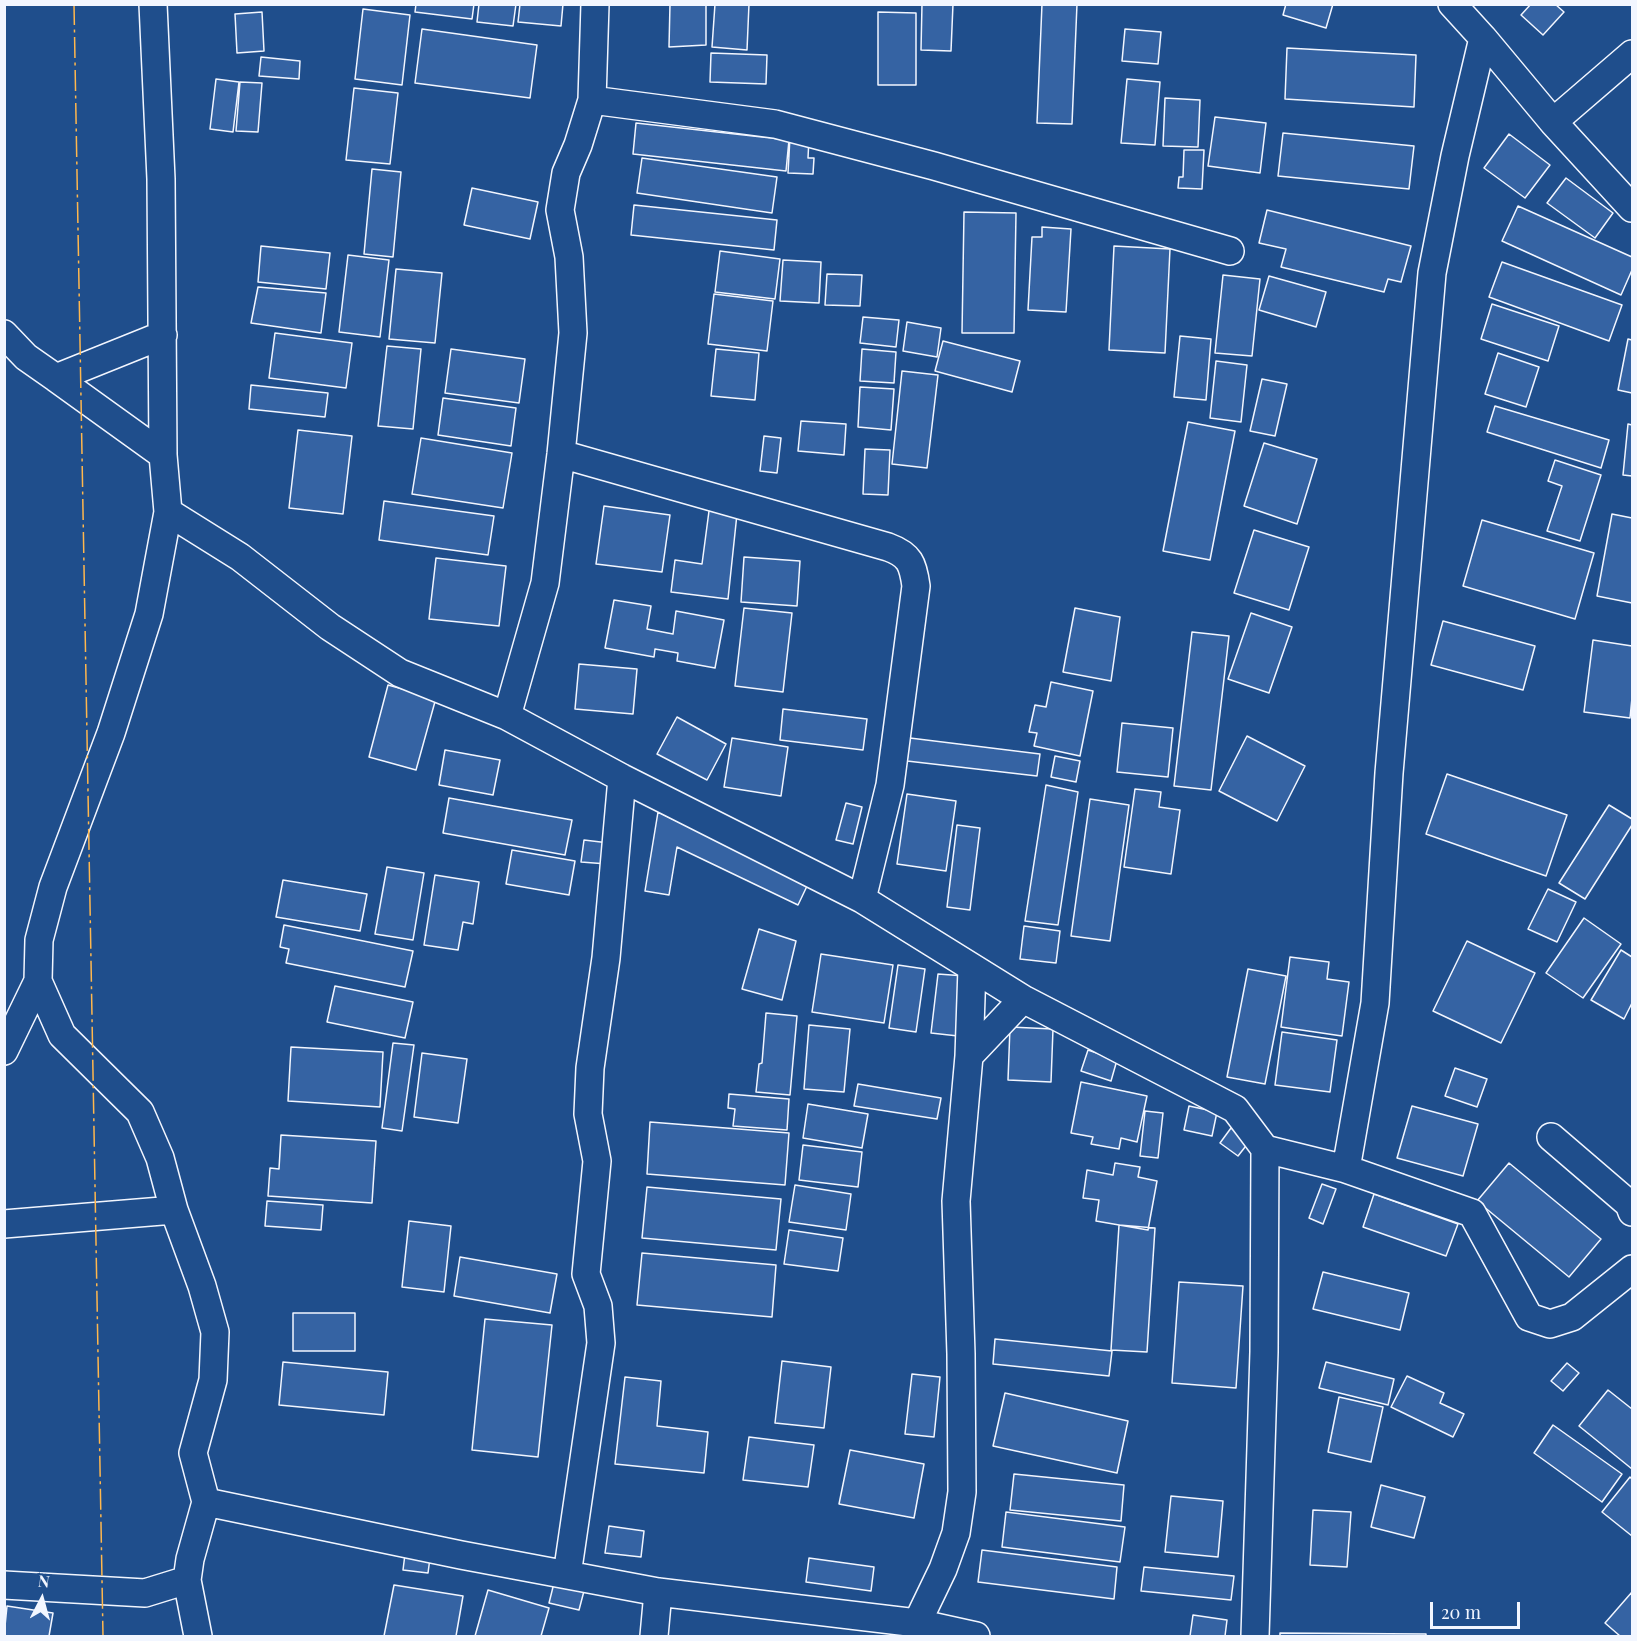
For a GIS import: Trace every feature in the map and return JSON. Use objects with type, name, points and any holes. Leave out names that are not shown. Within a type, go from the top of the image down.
[{"type":"street","points":[[4,1051],[38,981],[39,940],[53,887],[111,733],[149,614],[168,512],[163,455],[161,179],[153,4]]},
{"type":"street","points":[[507,716],[545,583],[561,454],[573,333],[569,257],[560,210],[566,173],[578,145],[592,100],[595,4]]},
{"type":"street","points":[[1452,4],[1553,122],[1632,208]]},
{"type":"street","points":[[1346,1169],[1375,1003],[1389,773],[1432,273],[1455,156],[1483,38]]},
{"type":"street","points":[[1553,122],[1632,54]]},
{"type":"street","points":[[592,100],[776,124],[934,166],[1230,251]]},
{"type":"street","points":[[4,334],[26,357],[163,455]]},
{"type":"street","points":[[56,378],[163,335]]},
{"type":"street","points":[[561,454],[888,547],[901,552],[907,558],[914,570],[916,586],[890,785],[862,899]]},
{"type":"street","points":[[168,512],[240,557],[330,627],[400,673],[507,716],[622,778],[862,899],[1023,999],[1235,1110],[1265,1149],[1264,1352],[1255,1636]]},
{"type":"street","points":[[567,1575],[601,1344],[598,1306],[586,1274],[597,1161],[588,1114],[589,1080],[606,958],[622,778]]},
{"type":"street","points":[[917,1623],[950,1551],[956,1533],[962,1492],[961,1354],[956,1201],[969,1056],[972,968]]},
{"type":"street","points":[[38,981],[62,1035],[140,1112],[160,1158],[174,1210],[202,1286],[215,1332],[213,1380],[193,1454],[206,1502],[190,1559],[187,1580],[196,1629]]},
{"type":"street","points":[[969,1056],[1023,999]]},
{"type":"street","points":[[1551,1137],[1629,1204],[1632,1212]]},
{"type":"street","points":[[1265,1149],[1346,1169],[1472,1213],[1529,1317],[1550,1324],[1572,1317],[1632,1269]]},
{"type":"street","points":[[4,1224],[174,1210]]},
{"type":"street","points":[[206,1502],[461,1555],[658,1592],[917,1623],[976,1636]]},
{"type":"street","points":[[4,1586],[146,1593],[187,1580]]},
{"type":"street","points":[[654,1636],[658,1592]]},
{"type":"street","points":[[146,1593],[196,1629]]},
{"type":"building","points":[[416,4],[474,4],[472,19],[415,12]]},
{"type":"building","points":[[479,4],[516,4],[513,26],[477,22]]},
{"type":"building","points":[[520,4],[563,4],[561,26],[518,22]]},
{"type":"building","points":[[670,4],[706,4],[706,45],[669,47]]},
{"type":"building","points":[[715,4],[749,4],[747,50],[712,47]]},
{"type":"building","points":[[922,4],[953,4],[951,51],[921,50]]},
{"type":"building","points":[[1042,4],[1077,4],[1072,124],[1037,123]]},
{"type":"building","points":[[1286,4],[1333,4],[1326,28],[1283,15]]},
{"type":"building","points":[[1531,4],[1555,4],[1564,12],[1543,35],[1521,15]]},
{"type":"building","points":[[363,9],[410,15],[402,85],[355,79]]},
{"type":"building","points":[[262,12],[264,51],[237,53],[235,14]]},
{"type":"building","points":[[878,12],[916,13],[916,85],[878,85]]},
{"type":"building","points":[[422,29],[537,45],[530,98],[415,83]]},
{"type":"building","points":[[1125,29],[1161,32],[1158,64],[1122,61]]},
{"type":"building","points":[[1287,48],[1416,55],[1414,107],[1285,99]]},
{"type":"building","points":[[711,53],[767,55],[766,84],[710,82]]},
{"type":"building","points":[[261,57],[300,61],[299,79],[259,76]]},
{"type":"building","points":[[216,79],[239,82],[233,132],[210,129]]},
{"type":"building","points":[[1127,79],[1160,82],[1155,145],[1121,143]]},
{"type":"building","points":[[240,82],[262,83],[258,132],[236,131]]},
{"type":"building","points":[[354,88],[398,93],[390,164],[346,160]]},
{"type":"building","points":[[1165,98],[1200,100],[1198,147],[1163,146]]},
{"type":"building","points":[[1215,117],[1266,123],[1260,173],[1208,166]]},
{"type":"building","points":[[636,123],[789,140],[786,171],[633,154]]},
{"type":"building","points":[[1283,133],[1414,146],[1409,189],[1278,176]]},
{"type":"building","points":[[1509,134],[1550,165],[1525,198],[1484,168]]},
{"type":"building","points":[[790,137],[809,138],[808,158],[814,158],[813,174],[788,173]]},
{"type":"building","points":[[1184,150],[1204,150],[1202,189],[1178,188],[1179,177],[1183,177]]},
{"type":"building","points":[[642,158],[777,177],[772,213],[637,193]]},
{"type":"building","points":[[372,169],[401,172],[393,257],[364,254]]},
{"type":"building","points":[[1566,178],[1613,213],[1595,238],[1547,203]]},
{"type":"building","points":[[472,188],[538,202],[530,239],[464,225]]},
{"type":"building","points":[[634,205],[777,220],[774,250],[631,235]]},
{"type":"building","points":[[1518,206],[1632,257],[1632,270],[1621,295],[1502,241]]},
{"type":"building","points":[[1267,210],[1411,246],[1401,282],[1388,279],[1384,292],[1281,267],[1286,249],[1259,243]]},
{"type":"building","points":[[964,212],[1016,213],[1014,333],[962,333]]},
{"type":"building","points":[[1042,227],[1071,229],[1066,312],[1028,310],[1032,237],[1042,237]]},
{"type":"building","points":[[261,246],[330,253],[326,289],[258,282]]},
{"type":"building","points":[[1114,246],[1170,249],[1165,353],[1109,350]]},
{"type":"building","points":[[720,251],[780,259],[775,299],[715,292]]},
{"type":"building","points":[[348,255],[389,260],[380,337],[339,332]]},
{"type":"building","points":[[783,260],[821,262],[819,303],[780,301]]},
{"type":"building","points":[[1502,262],[1622,305],[1609,341],[1489,297]]},
{"type":"building","points":[[396,269],[442,273],[435,343],[389,339]]},
{"type":"building","points":[[827,274],[862,275],[860,306],[825,305]]},
{"type":"building","points":[[1223,275],[1260,279],[1252,356],[1215,353]]},
{"type":"building","points":[[1269,276],[1326,292],[1316,327],[1259,310]]},
{"type":"building","points":[[258,287],[326,293],[321,333],[251,323]]},
{"type":"building","points":[[714,294],[773,301],[767,351],[708,344]]},
{"type":"building","points":[[1492,304],[1559,326],[1548,361],[1481,339]]},
{"type":"building","points":[[863,317],[899,320],[896,347],[860,343]]},
{"type":"building","points":[[907,322],[941,328],[937,357],[903,351]]},
{"type":"building","points":[[275,333],[352,343],[346,388],[269,378]]},
{"type":"building","points":[[1180,336],[1211,339],[1206,400],[1174,397]]},
{"type":"building","points":[[1628,339],[1632,340],[1632,393],[1618,390]]},
{"type":"building","points":[[943,341],[1020,361],[1012,392],[935,371]]},
{"type":"building","points":[[387,346],[421,349],[413,429],[378,426]]},
{"type":"building","points":[[451,349],[525,359],[519,403],[445,393]]},
{"type":"building","points":[[716,349],[759,353],[755,400],[711,396]]},
{"type":"building","points":[[862,349],[896,352],[894,383],[860,381]]},
{"type":"building","points":[[1498,353],[1539,367],[1526,407],[1485,394]]},
{"type":"building","points":[[1216,361],[1247,365],[1241,422],[1210,418]]},
{"type":"building","points":[[902,371],[938,375],[927,468],[892,464]]},
{"type":"building","points":[[1262,379],[1287,384],[1275,436],[1250,431]]},
{"type":"building","points":[[251,385],[328,393],[325,417],[249,409]]},
{"type":"building","points":[[860,387],[894,389],[891,430],[858,427]]},
{"type":"building","points":[[443,398],[516,408],[511,446],[438,435]]},
{"type":"building","points":[[1495,406],[1609,440],[1601,468],[1487,432]]},
{"type":"building","points":[[801,421],[846,424],[844,455],[798,451]]},
{"type":"building","points":[[1188,422],[1235,431],[1210,560],[1163,551]]},
{"type":"building","points":[[1628,424],[1632,425],[1632,476],[1623,475]]},
{"type":"building","points":[[298,430],[352,436],[343,514],[289,508]]},
{"type":"building","points":[[764,436],[781,438],[777,473],[760,471]]},
{"type":"building","points":[[421,438],[512,453],[503,508],[412,494]]},
{"type":"building","points":[[1264,443],[1317,459],[1297,524],[1244,506]]},
{"type":"building","points":[[865,449],[890,450],[888,495],[863,494]]},
{"type":"building","points":[[1555,460],[1601,475],[1580,541],[1547,531],[1562,486],[1548,481]]},
{"type":"building","points":[[384,501],[494,516],[488,555],[379,540]]},
{"type":"building","points":[[604,506],[670,515],[662,572],[596,564]]},
{"type":"building","points":[[709,511],[737,514],[728,599],[671,592],[675,560],[702,564]]},
{"type":"building","points":[[1612,514],[1632,518],[1632,603],[1597,596]]},
{"type":"building","points":[[1482,520],[1594,553],[1575,619],[1463,586]]},
{"type":"building","points":[[1254,530],[1309,547],[1289,610],[1234,593]]},
{"type":"building","points":[[744,557],[800,561],[797,606],[741,602]]},
{"type":"building","points":[[436,558],[506,566],[499,626],[429,619]]},
{"type":"building","points":[[614,600],[651,606],[647,629],[673,634],[676,611],[724,620],[715,668],[677,661],[678,653],[655,649],[654,657],[605,648]]},
{"type":"building","points":[[744,608],[792,613],[783,692],[735,686]]},
{"type":"building","points":[[1075,608],[1120,617],[1111,681],[1063,672]]},
{"type":"building","points":[[1251,613],[1292,627],[1269,693],[1228,679]]},
{"type":"building","points":[[1443,621],[1535,646],[1523,690],[1431,665]]},
{"type":"building","points":[[1192,632],[1229,636],[1211,790],[1174,786]]},
{"type":"building","points":[[1593,640],[1632,646],[1630,718],[1584,712]]},
{"type":"building","points":[[579,664],[637,669],[633,714],[575,709]]},
{"type":"building","points":[[1051,682],[1093,691],[1080,756],[1034,746],[1037,733],[1029,732],[1035,705],[1046,707]]},
{"type":"building","points":[[388,685],[436,698],[416,770],[369,757]]},
{"type":"building","points":[[783,709],[867,719],[863,750],[780,740]]},
{"type":"building","points":[[677,717],[726,744],[707,780],[657,754]]},
{"type":"building","points":[[1122,723],[1173,728],[1168,777],[1117,772]]},
{"type":"building","points":[[1247,736],[1305,766],[1277,821],[1219,791]]},
{"type":"building","points":[[732,738],[788,747],[781,796],[724,787]]},
{"type":"building","points":[[910,738],[1040,754],[1037,776],[907,761]]},
{"type":"building","points":[[445,750],[500,760],[493,795],[439,785]]},
{"type":"building","points":[[1055,756],[1080,761],[1076,782],[1051,777]]},
{"type":"building","points":[[1447,774],[1567,815],[1546,876],[1426,834]]},
{"type":"building","points":[[1046,785],[1078,792],[1058,925],[1025,921]]},
{"type":"building","points":[[1135,789],[1161,792],[1159,807],[1180,810],[1171,874],[1124,867]]},
{"type":"building","points":[[907,794],[956,801],[946,871],[897,864]]},
{"type":"building","points":[[449,798],[572,820],[565,855],[443,833]]},
{"type":"building","points":[[1090,799],[1129,805],[1110,941],[1071,936]]},
{"type":"building","points":[[846,803],[862,807],[853,844],[836,840]]},
{"type":"building","points":[[1609,805],[1632,819],[1632,825],[1585,899],[1559,883]]},
{"type":"building","points":[[658,812],[808,884],[798,905],[677,847],[669,895],[645,891]]},
{"type":"building","points":[[957,825],[980,828],[970,910],[947,907]]},
{"type":"building","points":[[584,840],[609,843],[607,864],[581,862]]},
{"type":"building","points":[[512,850],[575,861],[569,895],[506,884]]},
{"type":"building","points":[[387,867],[424,873],[413,940],[375,934]]},
{"type":"building","points":[[435,875],[479,882],[473,924],[463,922],[458,950],[424,945]]},
{"type":"building","points":[[283,880],[367,894],[360,931],[276,917]]},
{"type":"building","points":[[1548,889],[1576,902],[1557,942],[1528,929]]},
{"type":"building","points":[[1584,918],[1621,944],[1583,998],[1546,973]]},
{"type":"building","points":[[284,925],[413,951],[405,987],[286,963],[289,949],[280,947]]},
{"type":"building","points":[[1024,926],[1060,931],[1056,963],[1020,959]]},
{"type":"building","points":[[759,929],[796,941],[782,1000],[742,989]]},
{"type":"building","points":[[1467,941],[1535,973],[1501,1043],[1433,1011]]},
{"type":"building","points":[[1621,950],[1632,957],[1632,1003],[1624,1019],[1591,1000]]},
{"type":"building","points":[[821,954],[893,965],[884,1023],[812,1012]]},
{"type":"building","points":[[1290,957],[1329,962],[1327,979],[1349,982],[1342,1036],[1281,1027]]},
{"type":"building","points":[[898,965],[925,969],[916,1032],[889,1028]]},
{"type":"building","points":[[1248,969],[1286,976],[1265,1084],[1227,1077]]},
{"type":"building","points":[[938,974],[965,976],[958,1036],[931,1033]]},
{"type":"building","points":[[335,986],[413,1002],[405,1038],[327,1022]]},
{"type":"building","points":[[766,1013],[797,1016],[790,1095],[756,1092],[759,1064],[762,1063]]},
{"type":"building","points":[[809,1025],[850,1029],[844,1092],[804,1089]]},
{"type":"building","points":[[1010,1027],[1053,1029],[1051,1082],[1008,1080]]},
{"type":"building","points":[[1282,1032],[1337,1040],[1330,1092],[1275,1085]]},
{"type":"building","points":[[393,1043],[414,1045],[402,1131],[382,1128]]},
{"type":"building","points":[[291,1047],[383,1052],[380,1107],[288,1101]]},
{"type":"building","points":[[1088,1050],[1117,1060],[1111,1081],[1081,1071]]},
{"type":"building","points":[[422,1053],[467,1059],[458,1123],[414,1117]]},
{"type":"building","points":[[1455,1068],[1487,1079],[1477,1107],[1445,1096]]},
{"type":"building","points":[[1081,1082],[1147,1096],[1137,1142],[1121,1138],[1119,1149],[1091,1144],[1093,1137],[1071,1133]]},
{"type":"building","points":[[858,1084],[941,1098],[937,1119],[854,1106]]},
{"type":"building","points":[[729,1094],[789,1099],[787,1130],[733,1126],[735,1109],[728,1108]]},
{"type":"building","points":[[808,1104],[868,1114],[862,1148],[803,1138]]},
{"type":"building","points":[[1189,1106],[1217,1112],[1212,1136],[1184,1130]]},
{"type":"building","points":[[1412,1106],[1478,1124],[1463,1176],[1397,1158]]},
{"type":"building","points":[[1145,1111],[1163,1113],[1158,1158],[1140,1156]]},
{"type":"building","points":[[650,1122],[789,1133],[785,1185],[647,1174]]},
{"type":"building","points":[[1231,1128],[1249,1142],[1238,1156],[1220,1143]]},
{"type":"building","points":[[281,1135],[376,1141],[372,1203],[268,1196],[270,1168],[279,1169]]},
{"type":"building","points":[[803,1145],[862,1152],[858,1187],[799,1180]]},
{"type":"building","points":[[1115,1163],[1140,1167],[1138,1177],[1157,1181],[1148,1230],[1096,1221],[1099,1200],[1083,1198],[1087,1170],[1113,1175]]},
{"type":"building","points":[[1509,1163],[1601,1239],[1569,1277],[1477,1201]]},
{"type":"building","points":[[1322,1184],[1336,1189],[1323,1224],[1309,1218]]},
{"type":"building","points":[[795,1185],[851,1194],[846,1230],[789,1222]]},
{"type":"building","points":[[647,1187],[781,1199],[776,1250],[642,1238]]},
{"type":"building","points":[[1374,1194],[1458,1224],[1446,1256],[1363,1227]]},
{"type":"building","points":[[267,1201],[323,1205],[321,1230],[265,1226]]},
{"type":"building","points":[[409,1221],[451,1226],[444,1292],[402,1287]]},
{"type":"building","points":[[1119,1225],[1155,1228],[1147,1352],[1111,1350]]},
{"type":"building","points":[[789,1230],[843,1238],[838,1271],[784,1264]]},
{"type":"building","points":[[642,1253],[776,1265],[772,1317],[637,1305]]},
{"type":"building","points":[[460,1257],[557,1274],[550,1313],[454,1296]]},
{"type":"building","points":[[1323,1272],[1409,1293],[1400,1330],[1313,1309]]},
{"type":"building","points":[[1179,1282],[1243,1286],[1236,1388],[1172,1383]]},
{"type":"building","points":[[293,1313],[355,1313],[355,1351],[293,1351]]},
{"type":"building","points":[[485,1319],[552,1325],[538,1457],[472,1450]]},
{"type":"building","points":[[995,1339],[1112,1351],[1109,1376],[993,1364]]},
{"type":"building","points":[[782,1361],[831,1367],[824,1428],[775,1423]]},
{"type":"building","points":[[283,1362],[388,1372],[384,1415],[279,1405]]},
{"type":"building","points":[[1326,1362],[1394,1379],[1388,1405],[1319,1388]]},
{"type":"building","points":[[1567,1363],[1579,1373],[1563,1391],[1551,1381]]},
{"type":"building","points":[[912,1374],[940,1377],[934,1437],[905,1434]]},
{"type":"building","points":[[1407,1376],[1444,1393],[1440,1403],[1464,1414],[1453,1437],[1391,1407]]},
{"type":"building","points":[[625,1377],[661,1381],[657,1426],[708,1432],[704,1473],[615,1464]]},
{"type":"building","points":[[1608,1390],[1632,1409],[1632,1469],[1579,1426]]},
{"type":"building","points":[[1005,1393],[1128,1421],[1117,1473],[993,1446]]},
{"type":"building","points":[[1339,1397],[1383,1407],[1371,1462],[1328,1452]]},
{"type":"building","points":[[1553,1425],[1622,1474],[1602,1502],[1534,1453]]},
{"type":"building","points":[[749,1437],[814,1445],[808,1487],[743,1480]]},
{"type":"building","points":[[850,1450],[924,1464],[914,1518],[839,1504]]},
{"type":"building","points":[[1014,1474],[1124,1485],[1121,1521],[1010,1510]]},
{"type":"building","points":[[1630,1477],[1632,1479],[1632,1536],[1602,1512]]},
{"type":"building","points":[[1381,1485],[1425,1497],[1414,1538],[1371,1527]]},
{"type":"building","points":[[1171,1496],[1223,1501],[1218,1557],[1165,1552]]},
{"type":"building","points":[[1313,1510],[1351,1512],[1347,1567],[1310,1565]]},
{"type":"building","points":[[1006,1512],[1125,1527],[1120,1562],[1002,1547]]},
{"type":"building","points":[[609,1526],[644,1531],[641,1557],[605,1553]]},
{"type":"building","points":[[982,1550],[1117,1567],[1114,1599],[978,1582]]},
{"type":"building","points":[[405,1554],[430,1558],[428,1573],[403,1570]]},
{"type":"building","points":[[809,1558],[874,1567],[871,1591],[806,1582]]},
{"type":"building","points":[[1144,1567],[1234,1576],[1231,1600],[1141,1591]]},
{"type":"building","points":[[554,1583],[584,1591],[579,1610],[549,1603]]},
{"type":"building","points":[[394,1585],[463,1596],[456,1636],[384,1636]]},
{"type":"building","points":[[488,1590],[549,1608],[541,1636],[475,1636]]},
{"type":"building","points":[[1632,1592],[1632,1636],[1620,1636],[1605,1623]]},
{"type":"building","points":[[7,1606],[53,1613],[49,1636],[4,1636]]},
{"type":"building","points":[[1193,1615],[1227,1620],[1225,1636],[1190,1636]]},
{"type":"building","points":[[1280,1633],[1426,1634],[1426,1636],[1280,1636]]},
{"type":"power","points":[[74,4],[103,1636]]}]
